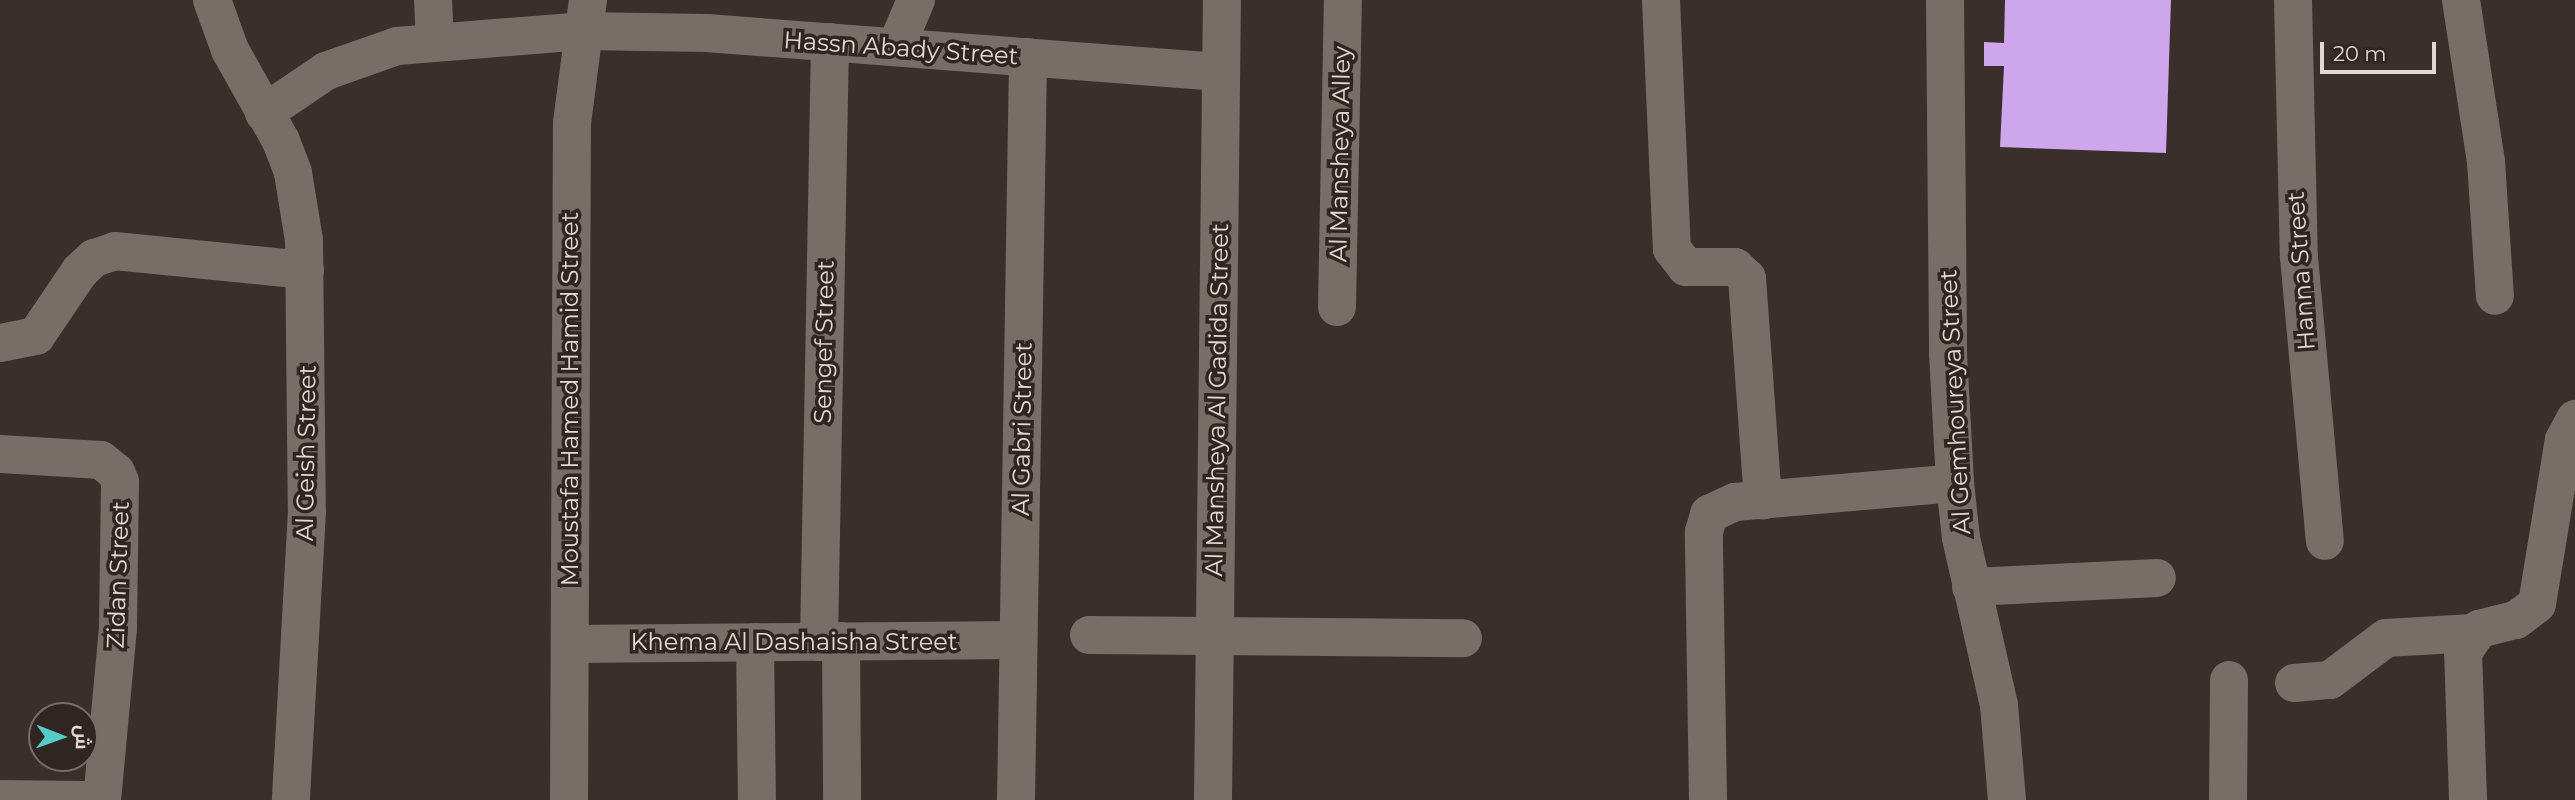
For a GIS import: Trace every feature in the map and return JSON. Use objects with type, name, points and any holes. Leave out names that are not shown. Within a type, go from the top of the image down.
[{"type":"street","name":"Al Geish Street","points":[[212,0],[230,50],[293,173],[301,206],[305,270],[307,511],[291,800]]},
{"type":"street","points":[[433,0],[435,41]]},
{"type":"street","points":[[896,47],[916,0]]},
{"type":"street","name":"Al Mansheya Al Gadida Street","points":[[1213,800],[1222,0]]},
{"type":"street","name":"Al Mansheya Alley","points":[[1337,307],[1343,0]]},
{"type":"street","points":[[1661,0],[1672,250],[1686,267],[1735,267],[1747,278],[1763,500]]},
{"type":"street","name":"Al Gemhoureya Street","points":[[1945,0],[1948,353],[1955,483],[1971,587],[1999,705],[2007,800]]},
{"type":"street","name":"Hanna Street","points":[[2293,0],[2299,257],[2325,541]]},
{"type":"street","points":[[2461,0],[2486,162],[2495,296]]},
{"type":"street","name":"Hassn Abady Street","points":[[264,113],[326,71],[361,56],[585,15],[697,32],[1220,72]]},
{"type":"street","name":"Moustafa Hamed Hamid Street","points":[[569,800],[571,134],[585,15]]},
{"type":"street","name":"Sengef Street","points":[[830,42],[830,641],[842,800]]},
{"type":"street","name":"Al Gabri Street","points":[[1016,800],[1028,57]]},
{"type":"street","points":[[0,344],[36,336],[80,271],[94,258],[115,251],[305,270]]},
{"type":"street","points":[[2294,683],[2330,680],[2386,638],[2473,633],[2516,620],[2537,604],[2564,440],[2575,419]]},
{"type":"street","name":"Zidan Street","points":[[0,454],[101,460],[116,472],[120,482],[118,628],[102,800]]},
{"type":"street","points":[[1708,800],[1704,523],[1716,507],[1763,500],[1955,483]]},
{"type":"street","points":[[1971,587],[2157,578]]},
{"type":"street","points":[[2468,800],[2462,659],[2473,633]]},
{"type":"street","points":[[1089,635],[1463,638]]},
{"type":"street","name":"Khema Al Dashaisha Street","points":[[570,644],[1018,640]]},
{"type":"street","points":[[755,642],[757,800]]},
{"type":"street","points":[[2228,800],[2229,680]]},
{"type":"street","points":[[0,799],[84,800]]},
{"type":"building","points":[[2005,0],[2171,0],[2166,153],[2000,147],[2004,66],[1984,66],[1984,42],[2004,43]]}]
